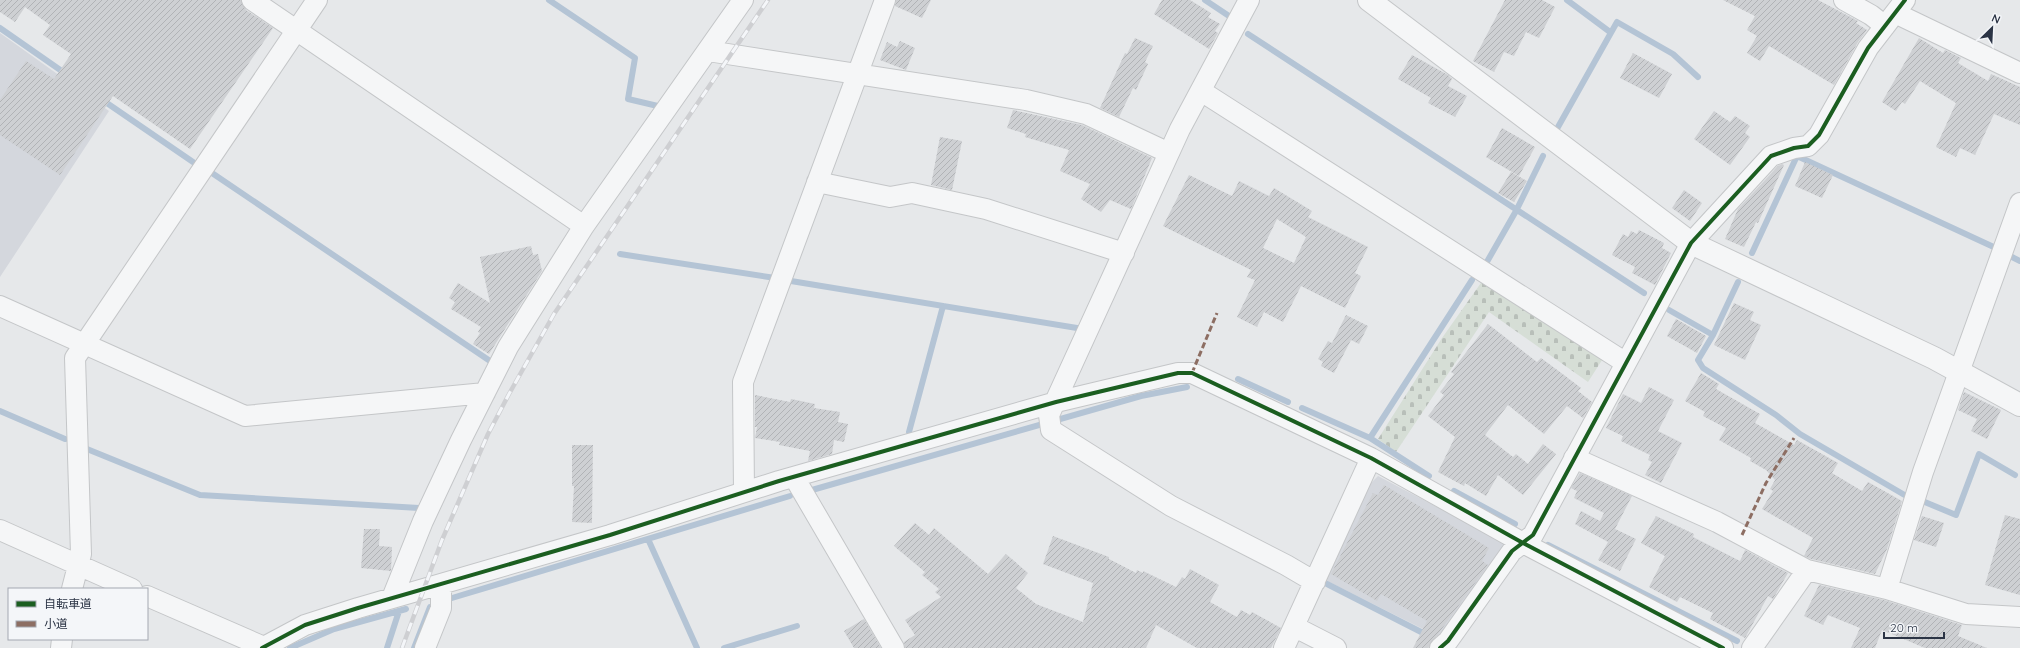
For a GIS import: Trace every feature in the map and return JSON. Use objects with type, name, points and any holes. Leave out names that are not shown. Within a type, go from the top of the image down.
[{"type":"street","points":[[252,0],[584,226]]},
{"type":"street","points":[[72,588],[81,554],[74,358],[317,0]]},
{"type":"street","points":[[392,598],[423,521],[508,347],[584,226],[743,0]]},
{"type":"street","points":[[744,492],[743,382],[885,0]]},
{"type":"street","points":[[1052,416],[1169,153],[1249,0]]},
{"type":"street","points":[[1368,0],[1691,243],[1934,358],[2020,405]]},
{"type":"street","points":[[1844,0],[1871,15],[1895,13],[2020,73]]},
{"type":"street","points":[[1440,648],[1448,641],[1512,551],[1532,535],[1691,243],[1770,156],[1794,148],[1808,146],[1819,135],[1868,48],[1895,13]]},
{"type":"street","points":[[708,51],[1026,100],[1086,114],[1169,153]]},
{"type":"street","points":[[1201,91],[1626,363]]},
{"type":"street","points":[[817,182],[890,197],[912,193],[986,209],[1124,253]]},
{"type":"street","points":[[1886,589],[1923,472],[2020,204]]},
{"type":"street","points":[[0,306],[245,416],[485,393]]},
{"type":"street","points":[[148,596],[262,647],[305,625],[794,477],[1052,416],[1178,373],[1192,373],[1372,458],[1522,543],[1723,648]]},
{"type":"street","points":[[1052,416],[1170,506],[1286,565],[1315,582]]},
{"type":"street","points":[[1284,648],[1372,458]]},
{"type":"street","points":[[1574,458],[1718,522],[1807,570],[1886,589],[1966,614],[2020,617]]},
{"type":"street","points":[[794,477],[894,648]]},
{"type":"street","points":[[0,530],[130,588]]},
{"type":"street","points":[[1752,648],[1807,570]]},
{"type":"street","points":[[425,648],[441,608],[441,585]]},
{"type":"street","points":[[1295,627],[1336,648]]},
{"type":"shaded area","points":[[0,33],[109,111],[0,277]]},
{"type":"shaded area","points":[[1378,476],[1505,543],[1506,551],[1443,639],[1325,580],[1371,483]]},
{"type":"green space","points":[[1483,280],[1604,357],[1588,382],[1489,312],[1396,452],[1378,439],[1442,338]]},
{"type":"building","points":[[0,0],[241,0],[246,10],[273,28],[190,149],[113,96],[60,175],[0,135],[0,100],[26,61],[54,79],[71,54],[43,35],[50,25],[25,7],[15,22],[0,12]]},
{"type":"building","points":[[896,0],[931,0],[922,18],[895,6]]},
{"type":"building","points":[[1162,0],[1190,0],[1211,13],[1208,17],[1220,24],[1215,31],[1218,33],[1209,49],[1154,14]]},
{"type":"building","points":[[1505,0],[1542,0],[1555,7],[1539,38],[1526,32],[1514,56],[1504,52],[1494,72],[1473,61]]},
{"type":"building","points":[[1723,0],[1818,0],[1858,21],[1856,23],[1867,30],[1858,42],[1834,85],[1769,46],[1760,61],[1747,53],[1757,36],[1747,30],[1755,16]]},
{"type":"building","points":[[1135,38],[1153,46],[1145,62],[1148,64],[1136,90],[1133,88],[1119,117],[1100,108],[1125,53],[1127,54]]},
{"type":"building","points":[[1919,38],[1943,53],[1945,50],[1961,58],[1958,63],[1988,81],[1991,74],[2020,87],[2020,125],[1994,114],[1975,155],[1960,148],[1956,157],[1936,147],[1956,103],[1920,81],[1905,104],[1902,102],[1896,111],[1882,102]]},
{"type":"building","points":[[900,41],[915,48],[906,70],[880,60],[887,42],[897,47]]},
{"type":"building","points":[[1633,53],[1672,74],[1659,98],[1620,78]]},
{"type":"building","points":[[1412,55],[1448,75],[1452,79],[1448,86],[1467,96],[1455,117],[1428,103],[1431,98],[1398,79]]},
{"type":"building","points":[[1013,110],[1082,125],[1152,158],[1131,209],[1110,200],[1101,212],[1081,199],[1090,184],[1060,171],[1069,150],[1025,137],[1026,134],[1007,128]]},
{"type":"building","points":[[1714,111],[1730,122],[1735,116],[1750,126],[1745,133],[1750,137],[1730,165],[1694,139]]},
{"type":"building","points":[[1502,128],[1535,147],[1519,176],[1486,157]]},
{"type":"building","points":[[940,137],[962,141],[952,190],[931,185]]},
{"type":"building","points":[[1805,162],[1833,175],[1822,198],[1795,186]]},
{"type":"building","points":[[1782,164],[1784,165],[1758,223],[1756,222],[1744,247],[1725,239],[1738,209],[1778,166]]},
{"type":"building","points":[[1511,172],[1527,181],[1514,202],[1498,193]]},
{"type":"building","points":[[1189,175],[1232,196],[1239,181],[1269,196],[1274,188],[1312,211],[1308,217],[1368,247],[1355,273],[1361,276],[1345,308],[1301,286],[1283,322],[1264,312],[1257,327],[1237,317],[1255,280],[1247,277],[1251,270],[1163,226]],"holes":[[[1277,219],[1306,237],[1294,263],[1263,248]]]},
{"type":"building","points":[[1684,190],[1702,203],[1690,221],[1672,208]]},
{"type":"building","points":[[1639,230],[1664,243],[1662,248],[1671,253],[1655,285],[1632,273],[1635,267],[1612,255],[1623,234],[1628,237],[1631,231],[1637,234]]},
{"type":"building","points":[[531,246],[533,255],[538,254],[542,271],[489,354],[473,344],[480,333],[478,332],[481,327],[451,309],[455,302],[449,298],[458,283],[490,303],[480,257]]},
{"type":"building","points":[[1734,303],[1754,312],[1750,320],[1761,325],[1745,360],[1714,345]]},
{"type":"building","points":[[1346,315],[1368,326],[1359,344],[1351,340],[1334,373],[1321,366],[1323,362],[1318,359],[1328,341],[1332,343]]},
{"type":"building","points":[[1676,319],[1706,336],[1697,353],[1667,336]]},
{"type":"building","points":[[1488,324],[1537,362],[1541,358],[1564,375],[1581,388],[1578,391],[1592,402],[1583,418],[1567,406],[1544,434],[1508,405],[1485,435],[1513,457],[1516,454],[1528,464],[1543,444],[1556,454],[1523,495],[1498,475],[1486,496],[1465,483],[1464,486],[1438,472],[1455,437],[1428,416],[1444,395],[1440,392],[1454,374],[1451,372]]},
{"type":"building","points":[[1701,373],[1719,384],[1716,389],[1760,414],[1755,423],[1794,445],[1797,440],[1838,463],[1832,473],[1862,491],[1868,482],[1902,501],[1887,549],[1875,574],[1804,556],[1813,538],[1762,509],[1773,491],[1770,489],[1775,480],[1766,470],[1750,461],[1751,458],[1719,440],[1726,428],[1703,416],[1705,412],[1685,401]]},
{"type":"building","points":[[1649,387],[1674,400],[1658,431],[1682,443],[1661,483],[1645,475],[1652,462],[1648,460],[1650,455],[1621,441],[1623,436],[1606,428],[1623,394],[1641,403]]},
{"type":"building","points":[[1964,392],[2001,410],[1987,439],[1971,431],[1977,419],[1958,410]]},
{"type":"building","points":[[755,395],[790,402],[791,399],[815,404],[814,408],[840,412],[838,422],[848,424],[844,442],[834,440],[832,454],[808,461],[810,451],[779,445],[780,442],[755,438],[757,427],[755,427]]},
{"type":"building","points":[[572,445],[593,445],[592,523],[572,522],[574,486],[572,486]]},
{"type":"building","points":[[1580,473],[1632,496],[1615,529],[1636,539],[1620,571],[1598,560],[1608,542],[1575,524],[1581,511],[1600,521],[1604,513],[1574,498],[1577,491],[1571,488]]},
{"type":"building","points":[[1384,485],[1489,548],[1482,561],[1488,565],[1428,648],[1413,648],[1427,621],[1381,594],[1377,601],[1331,574],[1373,493],[1378,495]]},
{"type":"building","points":[[2005,515],[2020,519],[2020,595],[1985,585]]},
{"type":"building","points":[[1656,516],[1694,534],[1693,537],[1740,561],[1745,550],[1788,573],[1773,599],[1768,596],[1745,638],[1710,619],[1713,613],[1680,597],[1677,602],[1649,587],[1665,556],[1641,543]]},
{"type":"building","points":[[1922,516],[1944,523],[1936,547],[1914,540]]},
{"type":"building","points":[[915,523],[929,535],[934,528],[988,574],[1006,554],[1028,573],[1016,588],[1036,604],[1083,622],[1093,583],[1043,564],[1053,536],[1109,557],[1109,559],[1136,573],[1137,570],[1143,573],[1143,571],[1176,587],[1182,577],[1185,579],[1190,569],[1219,585],[1210,602],[1237,617],[1241,610],[1250,615],[1252,612],[1281,628],[1271,648],[1197,648],[1156,625],[1146,648],[905,648],[904,642],[915,635],[905,620],[941,597],[935,592],[939,589],[922,575],[925,572],[894,546]]},
{"type":"building","points":[[364,529],[380,529],[379,546],[392,547],[391,571],[361,568]]},
{"type":"building","points":[[1819,585],[1884,600],[1962,625],[1958,636],[1987,648],[1925,648],[1882,630],[1875,648],[1851,648],[1860,628],[1828,615],[1823,625],[1804,616]]},
{"type":"building","points":[[864,619],[881,648],[854,648],[844,631]]},
{"type":"waterway","points":[[549,0],[635,58],[628,99],[662,107]]},
{"type":"waterway","points":[[1205,0],[1232,18]]},
{"type":"waterway","points":[[1567,0],[1610,32]]},
{"type":"waterway","points":[[1558,127],[1617,22],[1673,54],[1698,77]]},
{"type":"waterway","points":[[0,28],[66,74]]},
{"type":"waterway","points":[[1248,34],[1644,293]]},
{"type":"waterway","points":[[101,99],[193,162]]},
{"type":"waterway","points":[[1484,267],[1516,211],[1543,156]]},
{"type":"waterway","points":[[1752,253],[1797,156],[1998,249]]},
{"type":"waterway","points":[[212,173],[493,363]]},
{"type":"waterway","points":[[620,254],[775,278]]},
{"type":"waterway","points":[[2010,256],[2020,261]]},
{"type":"waterway","points":[[1429,476],[1370,438],[1472,280]]},
{"type":"waterway","points":[[791,281],[1077,328]]},
{"type":"waterway","points":[[1738,282],[1713,335],[1698,360],[1703,368],[1776,415],[1800,434],[1908,497]]},
{"type":"waterway","points":[[909,432],[943,306]]},
{"type":"waterway","points":[[1669,310],[1713,335]]},
{"type":"waterway","points":[[1238,379],[1288,402]]},
{"type":"waterway","points":[[812,490],[1141,396],[1187,387]]},
{"type":"waterway","points":[[1302,408],[1370,438]]},
{"type":"waterway","points":[[0,411],[65,439]]},
{"type":"waterway","points":[[87,449],[200,495],[419,508]]},
{"type":"waterway","points":[[1920,500],[1956,515],[1979,454],[2015,475]]},
{"type":"waterway","points":[[1454,491],[1515,524]]},
{"type":"waterway","points":[[452,598],[790,496]]},
{"type":"waterway","points":[[648,539],[697,648]]},
{"type":"waterway","points":[[1548,545],[1737,641]]},
{"type":"waterway","points":[[1327,584],[1427,635]]},
{"type":"waterway","points":[[414,648],[430,607]]},
{"type":"waterway","points":[[290,648],[334,629],[406,609]]},
{"type":"waterway","points":[[387,648],[399,611]]},
{"type":"waterway","points":[[724,648],[797,626]]},
{"type":"railway","points":[[402,648],[442,540],[488,434],[554,314],[768,0]]},
{"type":"marked path","points":[[1192,373],[1217,313]]},
{"type":"marked path","points":[[1742,535],[1766,483],[1794,438]]},
{"type":"cycle path","points":[[1440,648],[1448,641],[1512,551],[1533,535],[1691,243],[1771,156],[1794,148],[1808,146],[1819,135],[1868,48],[1905,0]]},
{"type":"cycle path","points":[[262,648],[305,625],[358,608],[610,535],[779,481],[1056,402],[1178,373],[1192,373],[1371,458],[1523,543],[1723,648]]}]
